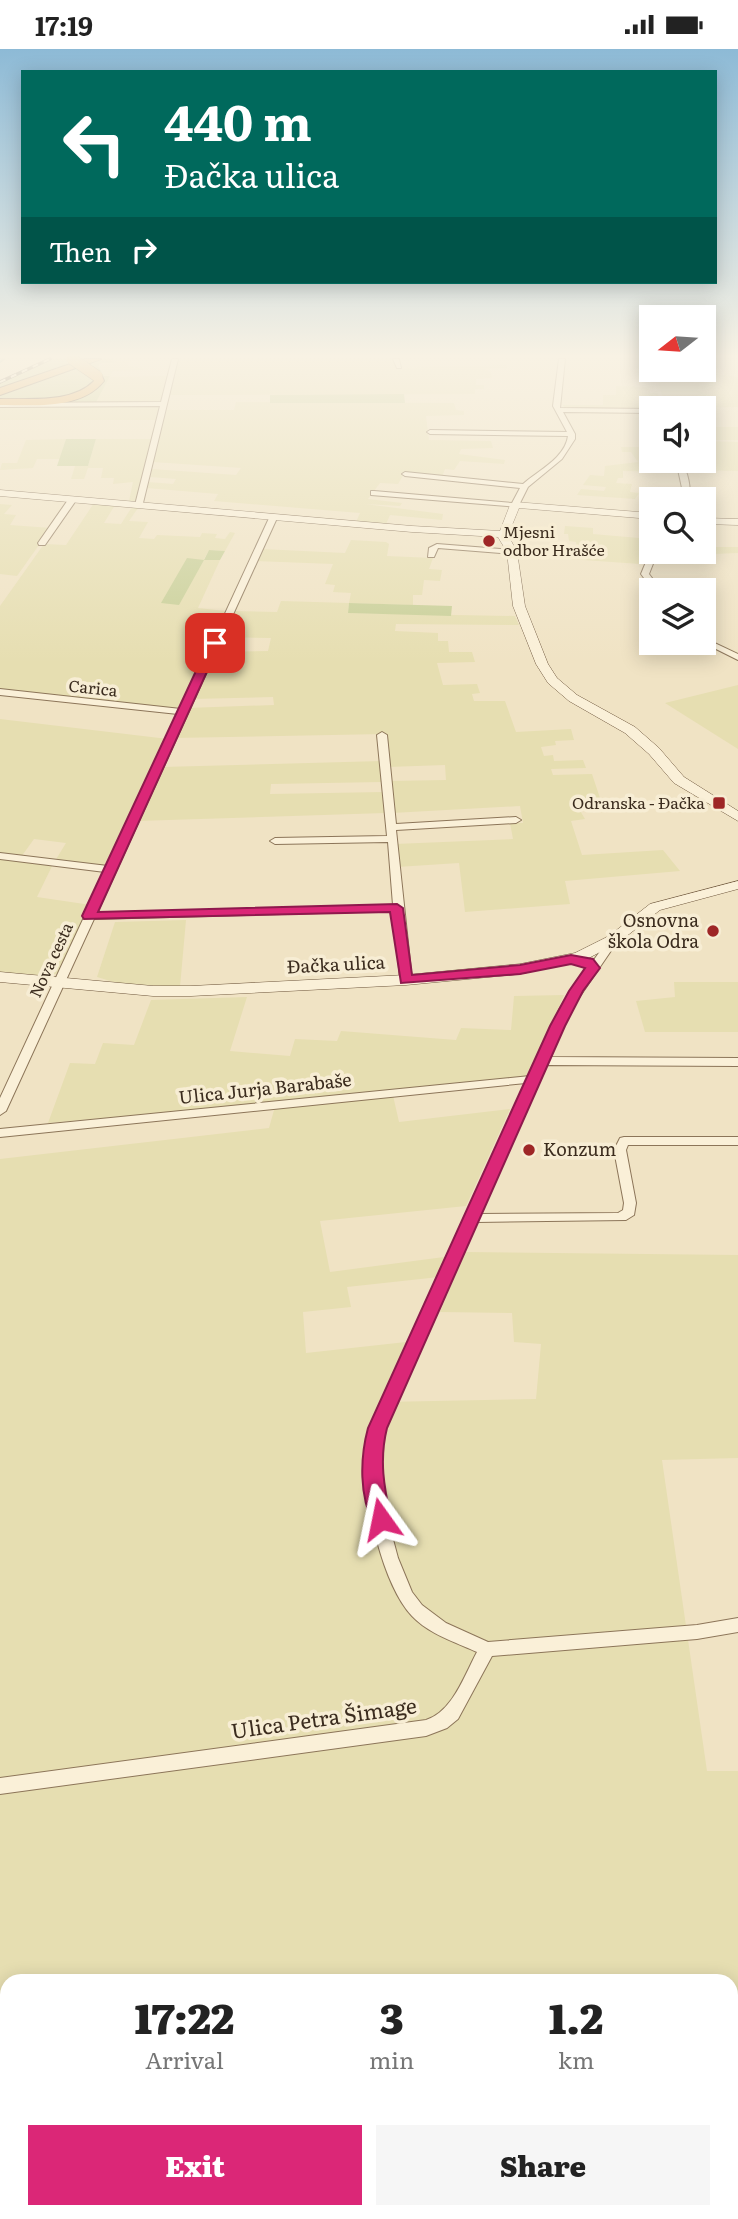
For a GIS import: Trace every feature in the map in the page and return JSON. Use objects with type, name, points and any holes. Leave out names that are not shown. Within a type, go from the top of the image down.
[{"type":"street","points":[[139,505],[150,460]]},
{"type":"street","points":[[0,493],[502,534],[506,531],[523,486],[559,460]]},
{"type":"street","points":[[405,474],[523,486]]},
{"type":"street","points":[[374,493],[639,515]]},
{"type":"street","points":[[42,543],[74,499]]},
{"type":"street","name":"Nova cesta","points":[[0,1111],[273,517]]},
{"type":"street","points":[[716,521],[738,521]]},
{"type":"street","points":[[502,534],[512,552],[519,606],[542,664],[552,680],[573,698],[630,730],[646,742],[689,788],[738,817]]},
{"type":"street","points":[[431,555],[433,548],[437,546],[512,552]]},
{"type":"street","points":[[716,646],[738,657]]},
{"type":"street","name":"Carica","points":[[0,692],[183,712]]},
{"type":"street","points":[[382,735],[390,839],[406,980]]},
{"type":"street","points":[[390,827],[516,820]]},
{"type":"street","points":[[275,841],[390,839]]},
{"type":"street","points":[[0,856],[112,870]]},
{"type":"street","name":"Đačka ulica","points":[[0,977],[191,991],[406,980],[520,969],[571,959],[614,939],[633,922],[662,904],[738,885]]},
{"type":"street","points":[[89,916],[397,908]]},
{"type":"street","points":[[614,939],[566,1008],[378,1428],[372,1451],[374,1485],[398,1582],[415,1609],[436,1626],[486,1649],[697,1632],[738,1625]]},
{"type":"street","points":[[571,959],[588,962],[593,968]]},
{"type":"street","points":[[541,1061],[738,1062]]},
{"type":"street","name":"Ulica Jurja Barabaše","points":[[0,1133],[533,1079]]},
{"type":"street","points":[[472,1218],[621,1217],[629,1212],[630,1203],[621,1150],[624,1141],[738,1141]]},
{"type":"street","name":"Ulica Petra Šimage","points":[[0,1786],[426,1728],[441,1723],[452,1714],[486,1649]]},
{"type":"shaded area","points":[[18,460],[36,460],[33,468],[0,470],[2,463],[17,463]]},
{"type":"shaded area","points":[[90,460],[148,460],[139,502],[129,501],[133,482],[113,484],[114,478],[101,478],[103,468],[88,468],[84,479],[71,479],[75,466],[88,466]]},
{"type":"shaded area","points":[[505,460],[504,464],[460,461],[454,470],[445,469],[442,477],[404,474],[398,484],[380,483],[368,499],[402,503],[400,506],[365,504],[443,514],[442,520],[390,515],[386,524],[356,522],[360,513],[214,501],[218,494],[146,488],[148,482],[173,484],[176,479],[150,477],[152,469],[236,475],[241,468],[153,462]]},
{"type":"shaded area","points":[[639,460],[639,471],[623,471],[623,478],[618,478],[616,483],[632,484],[630,492],[639,493],[635,499],[577,495],[581,489],[604,491],[606,487],[583,485],[590,475],[604,476],[605,466]]},
{"type":"shaded area","points":[[716,460],[738,460],[738,471],[716,471]]},
{"type":"shaded area","points":[[94,503],[115,505],[104,523],[121,524],[132,507],[138,508],[129,521],[148,522],[139,538],[154,539],[157,535],[200,537],[202,533],[217,534],[215,538],[225,539],[230,532],[235,533],[225,551],[209,550],[204,559],[220,560],[198,608],[226,611],[182,705],[177,709],[0,689],[0,606],[44,544],[66,545]]},
{"type":"shaded area","points":[[0,504],[12,505],[4,514],[16,515],[10,525],[51,528],[17,576],[0,574]]},
{"type":"shaded area","points":[[565,526],[593,528],[593,534],[639,538],[639,564],[555,558],[554,550],[577,550],[576,542],[569,541],[568,534],[564,534]]},
{"type":"shaded area","points":[[351,540],[386,542],[389,544],[387,556],[433,558],[429,569],[442,570],[440,581],[424,580],[422,595],[413,595],[413,605],[349,603],[351,593],[333,592],[335,585],[325,584],[333,564],[255,561],[262,549],[345,553]]},
{"type":"shaded area","points":[[716,547],[738,547],[738,553],[716,554]]},
{"type":"shaded area","points":[[281,601],[349,603],[348,613],[515,616],[519,625],[396,624],[395,631],[438,633],[438,641],[448,641],[449,652],[472,652],[475,662],[437,663],[443,685],[477,684],[480,693],[472,694],[474,701],[505,701],[516,732],[571,729],[574,740],[555,741],[556,745],[541,747],[544,756],[553,755],[554,761],[583,760],[586,768],[551,769],[553,775],[592,774],[601,801],[576,804],[585,819],[571,821],[582,855],[663,850],[680,871],[565,881],[570,904],[465,912],[459,863],[397,867],[395,844],[513,839],[510,823],[523,823],[520,806],[392,813],[389,781],[446,780],[445,765],[388,767],[384,734],[173,738],[187,708],[274,705],[273,697],[192,699],[213,652],[268,651],[271,638],[220,637],[232,611],[277,612]]},
{"type":"shaded area","points":[[738,685],[738,749],[665,703]]},
{"type":"shaded area","points":[[0,719],[168,739],[109,868],[55,861],[66,843],[34,839],[21,857],[0,854]]},
{"type":"shaded area","points":[[382,761],[382,782],[271,784],[270,794],[383,792],[385,813],[137,821],[162,767]]},
{"type":"shaded area","points":[[0,857],[53,864],[37,897],[91,905],[58,973],[51,976],[0,972]]},
{"type":"shaded area","points":[[186,920],[180,987],[117,983],[97,977],[115,922]]},
{"type":"shaded area","points":[[674,982],[738,982],[738,1032],[645,1032],[636,1001],[675,997]]},
{"type":"shaded area","points":[[564,995],[529,1078],[392,1091],[399,1122],[510,1109],[466,1206],[320,1221],[330,1272],[444,1257],[439,1277],[347,1287],[351,1307],[303,1312],[306,1353],[406,1342],[384,1402],[536,1399],[541,1344],[514,1342],[512,1313],[440,1312],[465,1252],[738,1255],[738,1458],[662,1460],[707,1771],[738,1771],[738,1974],[0,1974],[0,1159],[269,1128],[276,1103],[48,1123],[70,1063],[95,1064],[103,1043],[134,1045],[151,1000],[247,997],[230,1051],[290,1056],[295,1039],[337,1041],[341,1031],[456,1040],[461,1028],[511,1030],[514,996]]},
{"type":"green space","points":[[59,460],[90,460],[88,466],[57,466]]},
{"type":"green space","points":[[209,550],[225,551],[220,560],[204,560]]},
{"type":"green space","points":[[187,558],[204,560],[179,605],[161,603]]},
{"type":"green space","points":[[349,603],[452,606],[451,616],[348,613]]},
{"type":"place","name":"Mjesni odbor Hrašće","points":[[489,541]]},
{"type":"place","name":"Odranska - Đačka","points":[[719,803]]},
{"type":"place","name":"Osnovna škola Odra","points":[[713,931]]},
{"type":"place","name":"Konzum","points":[[529,1150]]},
{"type":"route","points":[[215,643],[89,916],[397,908],[406,980],[520,969],[571,959],[588,962],[593,968],[566,1008],[541,1061],[378,1428],[372,1451],[374,1485],[381,1519]]}]
